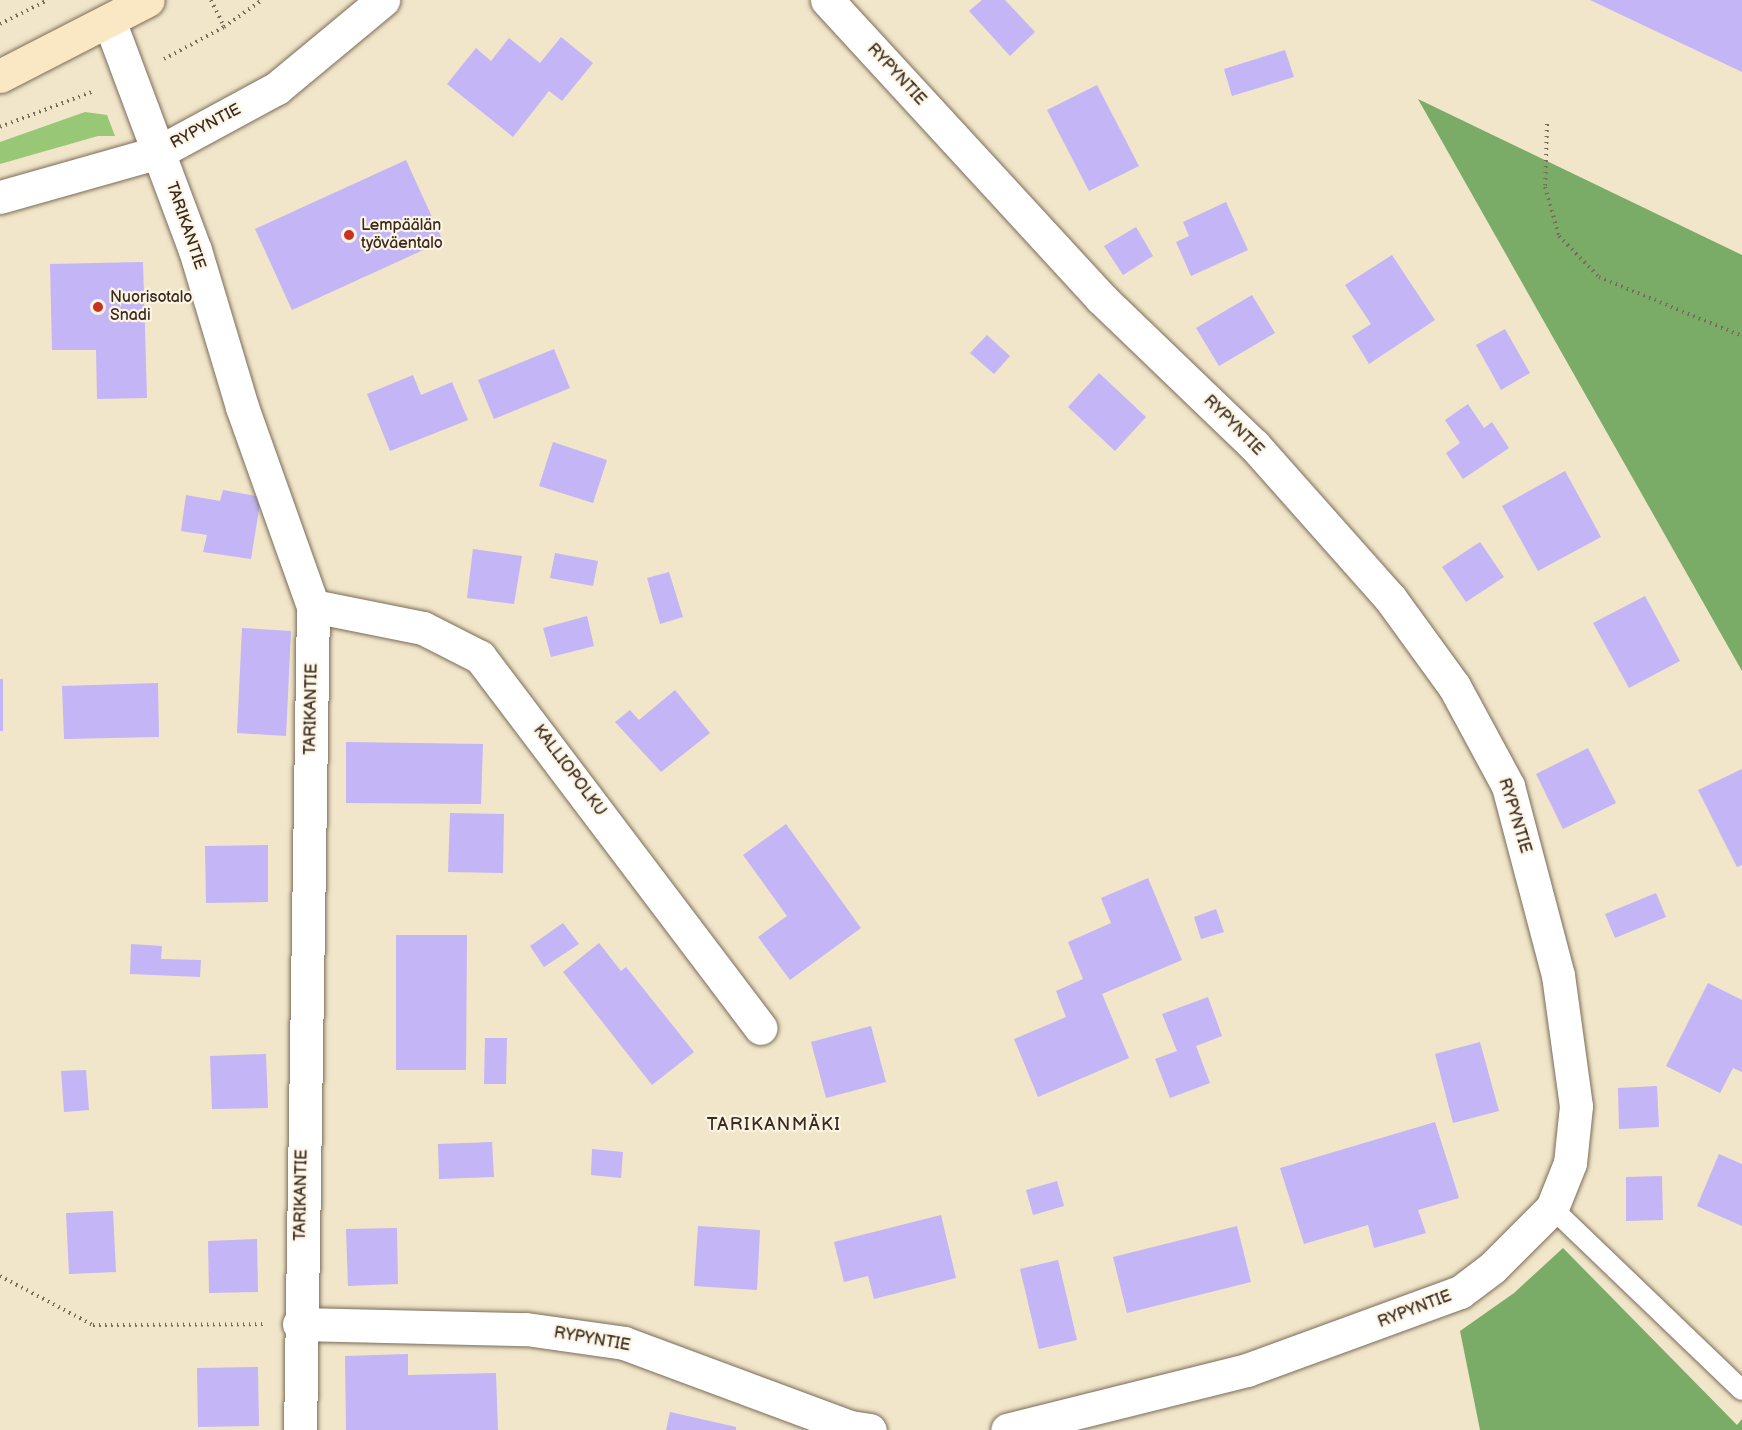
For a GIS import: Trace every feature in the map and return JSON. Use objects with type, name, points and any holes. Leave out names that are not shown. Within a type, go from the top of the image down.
[{"type":"main road","points":[[0,76],[110,23],[148,0]]},
{"type":"street","name":"RYPYNTIE","points":[[0,197],[159,152],[277,88],[382,0]]},
{"type":"street","name":"RYPYNTIE","points":[[827,0],[1101,298],[1254,445],[1390,598],[1454,686],[1508,786],[1558,975],[1576,1106],[1570,1163],[1552,1208],[1492,1268],[1460,1292],[1426,1308],[1247,1370],[1007,1430]]},
{"type":"street","name":"TARIKANTIE","points":[[110,23],[195,250],[242,407],[312,606],[299,1324],[300,1430]]},
{"type":"street","name":"KALLIOPOLKU","points":[[312,606],[423,628],[480,657],[761,1028]]},
{"type":"street","name":"RYPYNTIE","points":[[299,1324],[526,1329],[624,1343],[850,1427],[870,1430]]},
{"type":"lane","points":[[1552,1208],[1742,1390]]},
{"type":"path","points":[[0,24],[48,0]]},
{"type":"path","points":[[211,0],[224,27]]},
{"type":"path","points":[[1547,124],[1545,187],[1559,236],[1599,277],[1742,336]]},
{"type":"path","points":[[0,1276],[93,1325],[299,1324]]},
{"type":"green space","points":[[1418,99],[1742,255],[1742,671]]},
{"type":"green space","points":[[85,112],[107,115],[115,136],[98,136],[0,164],[0,142]]},
{"type":"green space","points":[[1563,1248],[1737,1425],[1742,1419],[1742,1430],[1480,1430],[1460,1331],[1514,1293]]},
{"type":"building","points":[[982,0],[1005,0],[1035,32],[1010,56],[969,11]]},
{"type":"building","points":[[1590,0],[1742,0],[1742,72]]},
{"type":"building","points":[[561,37],[593,63],[562,101],[549,91],[513,137],[447,84],[476,48],[491,61],[509,38],[540,63]]},
{"type":"building","points":[[1285,50],[1294,77],[1232,96],[1224,69]]},
{"type":"building","points":[[1097,85],[1139,166],[1089,191],[1047,110]]},
{"type":"building","name":"Lempäälän työväentalo","points":[[406,160],[443,241],[292,310],[255,229]]},
{"type":"building","points":[[1226,202],[1248,250],[1191,276],[1176,242],[1189,236],[1183,222]]},
{"type":"building","points":[[1136,227],[1153,256],[1123,275],[1104,246]]},
{"type":"building","points":[[1392,255],[1435,320],[1369,364],[1352,336],[1371,324],[1345,285]]},
{"type":"building","name":"Nuorisotalo Snadi","points":[[143,262],[147,398],[97,399],[96,350],[52,350],[50,264]]},
{"type":"building","points":[[1252,295],[1275,333],[1219,366],[1196,328]]},
{"type":"building","points":[[1505,329],[1530,373],[1501,390],[1476,345]]},
{"type":"building","points":[[987,335],[1010,356],[994,374],[970,353]]},
{"type":"building","points":[[554,349],[570,388],[494,419],[478,380]]},
{"type":"building","points":[[1099,373],[1146,417],[1115,451],[1068,407]]},
{"type":"building","points":[[413,375],[421,395],[452,382],[468,420],[390,451],[367,394]]},
{"type":"building","points":[[1468,404],[1484,428],[1492,422],[1509,448],[1463,479],[1446,453],[1460,443],[1445,420]]},
{"type":"building","points":[[553,442],[607,460],[593,503],[539,486]]},
{"type":"building","points":[[1565,471],[1601,537],[1538,571],[1502,506]]},
{"type":"building","points":[[223,490],[261,497],[251,559],[203,552],[207,535],[181,531],[186,495],[220,501]]},
{"type":"building","points":[[1480,542],[1504,577],[1466,602],[1442,567]]},
{"type":"building","points":[[473,549],[522,556],[514,604],[467,598]]},
{"type":"building","points":[[555,553],[598,561],[593,586],[550,578]]},
{"type":"building","points":[[669,572],[683,617],[660,624],[647,578]]},
{"type":"building","points":[[1645,596],[1680,661],[1629,688],[1593,623]]},
{"type":"building","points":[[587,616],[594,646],[551,657],[543,628]]},
{"type":"building","points":[[242,628],[291,631],[286,736],[237,733]]},
{"type":"building","points":[[0,679],[3,679],[3,731],[0,731]]},
{"type":"building","points":[[158,683],[159,737],[64,739],[62,686]]},
{"type":"building","points":[[675,690],[710,733],[661,772],[615,722],[630,710],[639,720]]},
{"type":"building","points":[[346,742],[483,744],[481,804],[346,803]]},
{"type":"building","points":[[1588,748],[1616,803],[1563,829],[1536,774]]},
{"type":"building","points":[[1742,769],[1742,865],[1737,867],[1698,790]]},
{"type":"building","points":[[450,813],[504,814],[503,873],[448,872]]},
{"type":"building","points":[[786,824],[861,928],[790,980],[758,937],[787,916],[743,855]]},
{"type":"building","points":[[268,845],[268,902],[206,903],[205,846]]},
{"type":"building","points":[[1148,878],[1182,960],[1102,994],[1129,1058],[1038,1097],[1014,1039],[1066,1017],[1056,991],[1083,979],[1068,942],[1111,923],[1101,898]]},
{"type":"building","points":[[1656,893],[1666,917],[1615,938],[1605,914]]},
{"type":"building","points":[[1216,909],[1224,932],[1201,939],[1194,917]]},
{"type":"building","points":[[563,923],[579,944],[544,967],[530,946]]},
{"type":"building","points":[[396,935],[467,935],[466,1070],[396,1070]]},
{"type":"building","points":[[599,943],[621,971],[626,967],[694,1052],[652,1085],[563,972]]},
{"type":"building","points":[[131,944],[162,946],[161,959],[201,960],[200,977],[130,974]]},
{"type":"building","points":[[1708,983],[1742,1000],[1742,1072],[1733,1068],[1720,1093],[1666,1066]]},
{"type":"building","points":[[1208,997],[1222,1036],[1196,1046],[1210,1083],[1170,1098],[1155,1059],[1177,1051],[1162,1014]]},
{"type":"building","points":[[871,1026],[886,1082],[826,1098],[811,1042]]},
{"type":"building","points":[[485,1038],[507,1038],[506,1084],[484,1084]]},
{"type":"building","points":[[1480,1042],[1499,1111],[1453,1123],[1435,1054]]},
{"type":"building","points":[[266,1054],[268,1108],[212,1109],[210,1056]]},
{"type":"building","points":[[86,1070],[89,1110],[64,1112],[61,1071]]},
{"type":"building","points":[[1657,1086],[1659,1127],[1619,1129],[1618,1088]]},
{"type":"building","points":[[1435,1122],[1459,1198],[1418,1210],[1426,1233],[1374,1248],[1368,1225],[1304,1244],[1280,1168]]},
{"type":"building","points":[[492,1142],[494,1177],[439,1179],[438,1144]]},
{"type":"building","points":[[592,1149],[623,1152],[621,1178],[591,1175]]},
{"type":"building","points":[[1719,1154],[1742,1164],[1742,1226],[1697,1206]]},
{"type":"building","points":[[1662,1176],[1663,1220],[1626,1221],[1626,1177]]},
{"type":"building","points":[[1057,1181],[1064,1206],[1033,1215],[1026,1190]]},
{"type":"building","points":[[113,1211],[116,1272],[69,1274],[66,1213]]},
{"type":"building","points":[[941,1215],[956,1278],[874,1299],[868,1276],[844,1282],[834,1242]]},
{"type":"building","points":[[698,1226],[760,1230],[757,1290],[694,1286]]},
{"type":"building","points":[[1237,1226],[1251,1282],[1127,1313],[1113,1257]]},
{"type":"building","points":[[397,1228],[398,1284],[348,1286],[346,1229]]},
{"type":"building","points":[[257,1239],[258,1292],[209,1293],[208,1241]]},
{"type":"building","points":[[1058,1260],[1077,1340],[1039,1349],[1020,1269]]},
{"type":"building","points":[[408,1354],[408,1375],[496,1373],[498,1430],[346,1430],[345,1356]]},
{"type":"building","points":[[258,1367],[259,1426],[198,1427],[197,1368]]},
{"type":"building","points":[[670,1412],[736,1427],[736,1430],[666,1430]]},
{"type":"place","name":"Lempäälän työväentalo","points":[[349,235]]},
{"type":"place","name":"Nuorisotalo Snadi","points":[[98,307]]},
{"type":"district","name":"TARIKANMÄKI","points":[[774,1125]]}]
